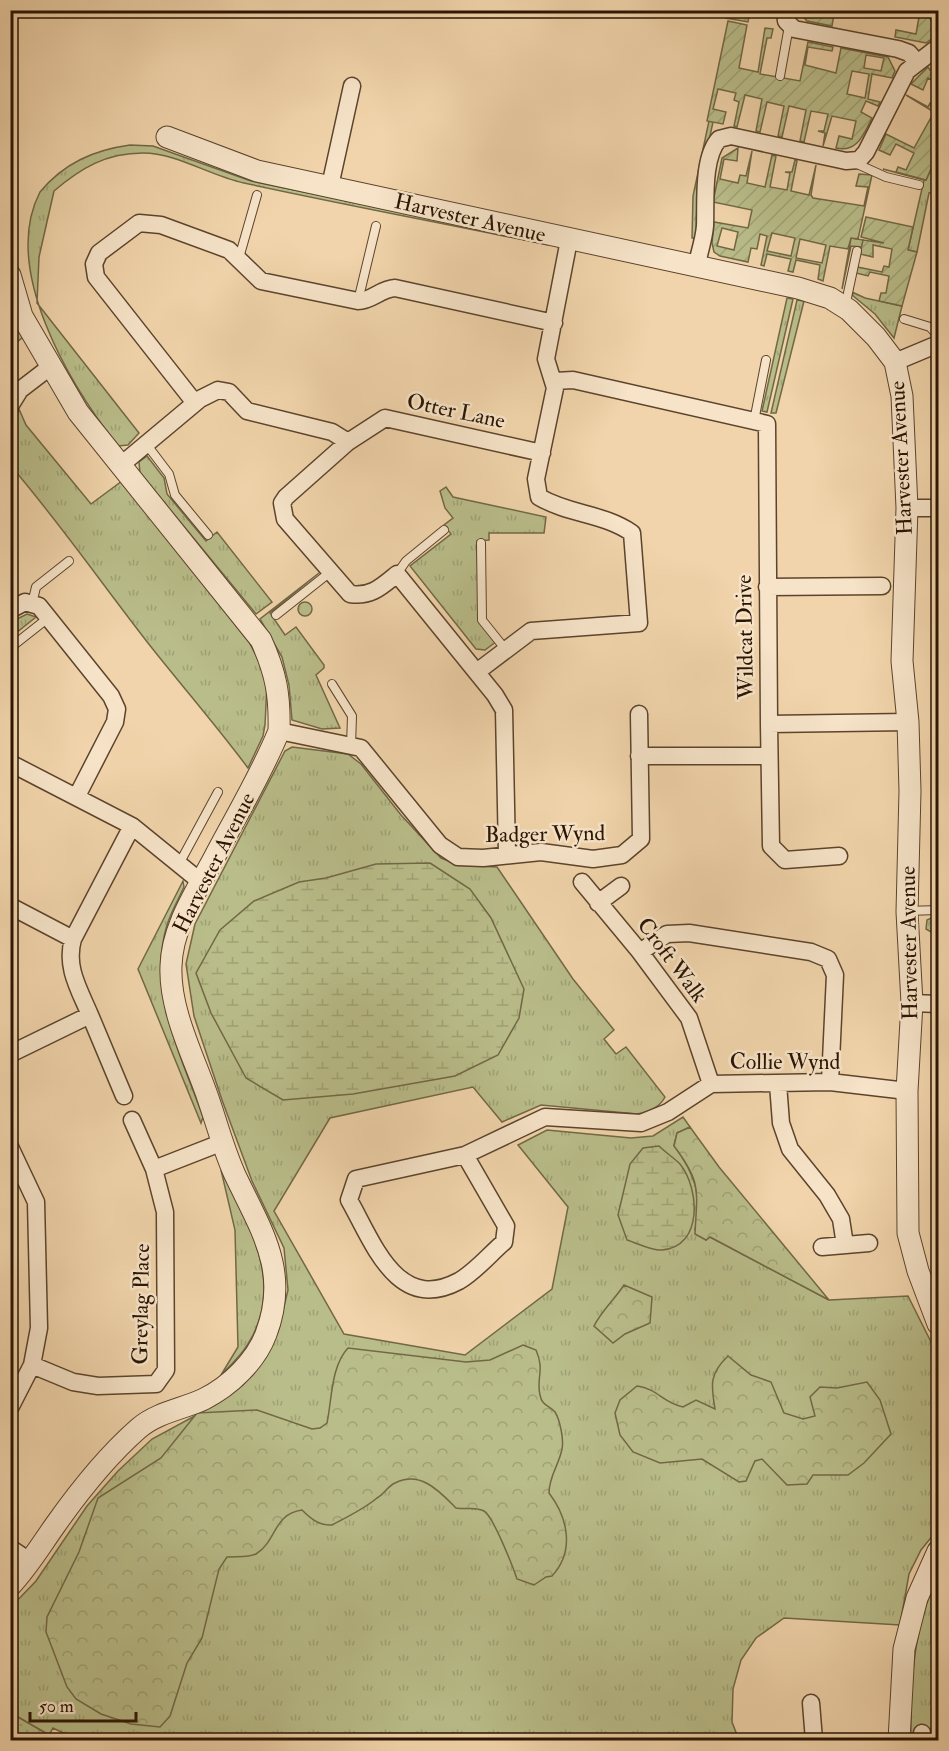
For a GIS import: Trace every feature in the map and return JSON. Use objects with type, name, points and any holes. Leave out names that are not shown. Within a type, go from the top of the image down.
[{"type":"street","points":[[787,18],[800,30],[898,49],[909,53],[917,62]]},
{"type":"street","points":[[696,267],[704,228],[703,199],[714,146],[719,139],[731,136],[852,162],[864,156],[905,74],[939,46]]},
{"type":"street","points":[[330,186],[352,86]]},
{"type":"street","name":"Harvester Avenue","points":[[167,137],[257,171],[798,288],[830,298],[845,307],[876,337],[895,363],[902,396],[907,508],[902,661],[908,723],[910,790],[906,912],[912,1004],[907,1091],[908,1233],[918,1271],[939,1324]]},
{"type":"street","points":[[195,403],[96,277],[94,264],[99,253],[139,223],[161,225],[229,250],[239,258],[254,277],[261,281],[358,301],[366,301],[379,292],[395,288],[554,323]]},
{"type":"street","points":[[478,671],[531,631],[639,624],[632,533],[615,521],[557,507],[539,497],[536,478],[555,395],[555,381],[546,359],[569,240]]},
{"type":"street","name":"Harvester Avenue","points":[[10,275],[22,316],[78,412],[261,640],[275,672],[280,702],[279,731],[266,762],[201,882],[176,936],[171,964],[171,983],[180,1017],[223,1142],[234,1173],[269,1245],[276,1277],[274,1306],[266,1336],[253,1358],[230,1382],[204,1399],[156,1417],[141,1427],[104,1463],[78,1495],[31,1562],[10,1586]]},
{"type":"street","points":[[895,363],[939,344]]},
{"type":"street","points":[[10,406],[20,390],[50,367]]},
{"type":"street","points":[[555,381],[573,380],[754,421]]},
{"type":"street","points":[[121,465],[195,403],[215,391],[225,391],[248,411],[332,432],[348,442]]},
{"type":"street","name":"Otter Lane","points":[[329,573],[285,519],[282,503],[291,491],[348,442],[385,418],[542,453]]},
{"type":"street","name":"Wildcat Drive","points":[[754,421],[767,424],[769,724],[908,723]]},
{"type":"street","points":[[907,508],[939,508]]},
{"type":"street","points":[[329,573],[350,594],[363,596],[374,593],[397,574],[478,671],[504,711],[507,854]]},
{"type":"street","points":[[767,587],[882,585]]},
{"type":"street","points":[[10,610],[26,602],[39,606],[111,696],[117,709],[115,722],[77,796]]},
{"type":"street","points":[[639,714],[639,756],[769,756]]},
{"type":"street","points":[[769,724],[771,846],[785,860],[839,856]]},
{"type":"street","name":"Badger Wynd","points":[[279,731],[361,748],[440,845],[458,857],[483,858],[541,852],[593,859],[622,855],[641,840],[639,756]]},
{"type":"street","points":[[10,763],[132,826],[201,882]]},
{"type":"street","points":[[124,1096],[70,968],[69,954],[73,939],[132,826]]},
{"type":"street","name":"Croft Walk","points":[[582,882],[640,952],[689,1018],[711,1084]]},
{"type":"street","points":[[598,903],[621,886]]},
{"type":"street","points":[[10,906],[73,939]]},
{"type":"street","points":[[640,952],[667,934],[689,933],[811,952],[828,959],[835,975],[830,1082]]},
{"type":"street","points":[[912,1004],[939,1004]]},
{"type":"street","points":[[10,1054],[90,1015]]},
{"type":"street","name":"Collie Wynd","points":[[465,1155],[506,1226],[504,1242],[459,1280],[433,1290],[410,1286],[390,1272],[350,1200],[356,1179],[465,1155],[545,1116],[641,1123],[668,1112],[711,1084],[830,1082],[907,1091]]},
{"type":"street","points":[[778,1084],[781,1123],[790,1149],[827,1195],[841,1220],[845,1245]]},
{"type":"street","name":"Greylag Place","points":[[32,1365],[73,1382],[98,1386],[156,1384],[166,1370],[165,1212],[154,1168],[132,1120]]},
{"type":"street","points":[[154,1168],[223,1142]]},
{"type":"street","points":[[10,1147],[36,1202],[39,1328],[32,1365],[10,1408]]},
{"type":"street","points":[[822,1247],[870,1243]]},
{"type":"street","points":[[10,1548],[31,1562]]},
{"type":"street","points":[[899,1740],[904,1649],[917,1598],[939,1551]]},
{"type":"street","points":[[811,1704],[814,1740]]},
{"type":"lane","points":[[780,76],[787,18]]},
{"type":"lane","points":[[852,162],[863,164],[886,177],[919,185]]},
{"type":"lane","points":[[239,258],[257,195]]},
{"type":"lane","points":[[358,301],[376,226]]},
{"type":"lane","points":[[845,307],[857,251]]},
{"type":"lane","points":[[904,319],[930,327],[939,336]]},
{"type":"lane","points":[[754,421],[766,360]]},
{"type":"lane","points":[[147,445],[169,474],[175,495],[208,535]]},
{"type":"lane","points":[[397,574],[406,561],[444,530]]},
{"type":"lane","points":[[481,543],[482,620],[506,650]]},
{"type":"lane","points":[[32,604],[36,587],[69,561]]},
{"type":"lane","points":[[276,615],[329,573]]},
{"type":"lane","points":[[10,648],[48,618]]},
{"type":"lane","points":[[332,684],[352,716],[351,746]]},
{"type":"lane","points":[[179,864],[218,792]]},
{"type":"lane","points":[[906,912],[939,910]]},
{"type":"green space","points":[[720,11],[743,11],[743,15],[749,16],[748,22],[726,18]]},
{"type":"green space","points":[[798,11],[818,14],[819,11],[840,11],[840,14],[834,14],[832,26],[807,21]]},
{"type":"green space","points":[[901,11],[926,11],[938,34],[926,43],[895,37],[896,30],[916,34],[919,17],[900,14]]},
{"type":"green space","points":[[728,21],[747,25],[739,68],[758,72],[765,28],[773,29],[771,38],[767,38],[760,74],[800,81],[808,42],[833,47],[832,51],[808,47],[805,65],[836,73],[841,48],[888,57],[895,71],[892,78],[872,74],[868,99],[880,102],[878,106],[866,101],[861,112],[872,118],[859,141],[849,148],[836,148],[839,136],[852,139],[856,121],[832,116],[823,146],[825,133],[818,131],[824,131],[828,114],[811,111],[804,142],[800,141],[806,110],[789,106],[782,137],[778,136],[784,106],[767,102],[760,132],[756,131],[762,99],[745,95],[737,127],[734,126],[739,102],[734,100],[736,93],[718,89],[713,109],[726,112],[723,124],[707,121]],"holes":[[[866,55],[884,58],[881,71],[864,68]],[[852,71],[869,74],[865,98],[847,94]]]},
{"type":"green space","points":[[933,63],[938,71],[938,83],[928,78],[923,90],[911,84],[928,67],[930,70],[933,68]]},
{"type":"green space","points":[[906,95],[928,107],[930,103],[938,104],[938,153],[926,180],[896,172],[898,167],[906,170],[914,153],[896,144],[890,155],[879,150],[886,134],[914,148],[934,112]]},
{"type":"green space","points":[[709,121],[713,122],[697,196],[696,239],[692,238],[693,196]]},
{"type":"green space","points":[[130,145],[153,146],[251,181],[504,233],[548,245],[231,180],[156,154],[130,154],[95,163],[74,175],[54,191],[39,257],[37,298],[29,256],[30,223],[40,192],[59,173],[80,160],[104,150]]},
{"type":"green space","points":[[738,148],[737,161],[724,159],[720,179],[738,183],[740,175],[746,176],[752,151],[747,183],[765,187],[772,155],[776,156],[770,187],[787,190],[790,173],[785,172],[792,172],[795,160],[797,161],[791,191],[809,195],[816,165],[811,195],[813,198],[864,206],[868,187],[856,186],[859,174],[872,175],[858,239],[851,238],[848,249],[830,246],[823,281],[818,279],[820,265],[796,260],[793,272],[788,271],[791,259],[767,254],[764,266],[761,265],[767,236],[760,234],[757,249],[751,248],[748,262],[720,256],[714,252],[712,243],[714,222],[748,228],[752,210],[713,202],[722,158]],"holes":[[[722,228],[738,232],[734,250],[717,246]],[[772,233],[795,238],[791,256],[767,251]],[[800,239],[826,245],[822,263],[796,258]]]},
{"type":"green space","points":[[938,153],[938,191],[929,193],[917,252],[908,250],[924,180],[883,169],[926,180]]},
{"type":"green space","points":[[866,217],[913,227],[908,250],[917,252],[902,306],[879,301],[881,293],[886,293],[889,276],[870,272],[868,276],[856,273],[857,267],[882,272],[884,266],[889,267],[892,249],[873,245],[873,257],[860,254],[863,240],[884,243],[861,237]]},
{"type":"green space","points":[[851,238],[863,240],[862,247],[851,246],[842,289]]},
{"type":"green space","points":[[852,292],[865,298],[902,306],[894,338],[875,314],[852,295]]},
{"type":"green space","points":[[787,298],[793,299],[767,412],[762,411]]},
{"type":"green space","points":[[797,300],[804,301],[776,413],[771,413]]},
{"type":"green space","points":[[40,307],[139,433],[128,445],[118,446],[99,421],[62,359]]},
{"type":"green space","points":[[10,313],[23,337],[11,347],[10,347]]},
{"type":"green space","points":[[19,409],[26,425],[91,504],[122,481],[249,642],[267,683],[263,736],[248,768],[11,466],[10,446]]},
{"type":"green space","points":[[147,456],[164,478],[167,494],[206,541],[217,532],[272,602],[256,614],[140,473],[139,462]]},
{"type":"green space","points":[[446,487],[453,497],[546,517],[544,533],[489,533],[489,540],[477,541],[479,620],[497,641],[485,650],[476,649],[410,566],[451,534],[444,525],[453,518],[445,508],[440,491]]},
{"type":"green space","points":[[319,573],[270,613],[285,635],[296,627],[324,665],[324,668],[316,675],[340,728],[322,729],[292,720],[289,685],[282,657],[260,619]]},
{"type":"green space","points":[[302,602],[308,602],[312,609],[308,616],[302,616],[298,612],[298,606]]},
{"type":"green space","points":[[27,614],[36,617],[11,637],[11,622]]},
{"type":"green space","points":[[292,747],[348,754],[361,764],[401,815],[441,858],[459,865],[497,867],[573,979],[614,1030],[604,1039],[616,1054],[626,1047],[665,1097],[653,1109],[637,1114],[541,1105],[502,1122],[473,1087],[330,1118],[274,1211],[344,1334],[465,1355],[552,1289],[568,1207],[518,1145],[547,1130],[631,1138],[653,1136],[683,1117],[690,1127],[677,1133],[674,1145],[687,1165],[695,1185],[698,1206],[695,1230],[706,1240],[710,1237],[829,1300],[908,1296],[938,1356],[938,1529],[921,1550],[909,1574],[900,1625],[784,1618],[756,1638],[741,1660],[733,1689],[732,1722],[739,1740],[78,1740],[53,1728],[49,1735],[11,1713],[10,1608],[36,1581],[87,1506],[118,1471],[152,1439],[215,1405],[243,1385],[262,1362],[278,1332],[288,1290],[284,1248],[252,1181],[222,1100],[194,1016],[186,964],[195,924],[285,751]]},
{"type":"green space","points":[[430,863],[470,889],[491,918],[524,989],[519,1018],[498,1055],[455,1076],[353,1094],[283,1100],[246,1078],[211,1013],[196,973],[220,930],[254,901],[299,882],[326,878],[376,864]]},
{"type":"green space","points":[[183,881],[184,887],[167,925],[162,950],[161,974],[169,1022],[203,1117],[201,1123],[138,969]]},
{"type":"green space","points":[[938,915],[938,936],[926,929],[927,920]]},
{"type":"green space","points":[[690,1127],[719,1167],[829,1300],[710,1237],[706,1240],[695,1234],[696,1187],[689,1169],[674,1146],[677,1133]]},
{"type":"green space","points":[[659,1146],[680,1164],[687,1175],[694,1201],[691,1228],[685,1239],[675,1246],[662,1250],[627,1240],[618,1215],[630,1164],[643,1148]]},
{"type":"green space","points":[[221,1170],[242,1212],[259,1255],[264,1299],[259,1321],[248,1344],[221,1375],[238,1347],[235,1230]]},
{"type":"green space","points":[[624,1285],[652,1297],[650,1323],[625,1334],[613,1343],[594,1326]]},
{"type":"green space","points":[[523,1345],[536,1350],[540,1363],[541,1399],[555,1412],[562,1435],[562,1449],[549,1493],[561,1513],[566,1545],[564,1556],[552,1576],[534,1585],[517,1579],[497,1532],[484,1511],[456,1508],[437,1490],[422,1481],[404,1480],[393,1484],[367,1506],[332,1525],[319,1523],[302,1510],[293,1513],[280,1522],[263,1549],[256,1554],[227,1557],[219,1569],[202,1638],[187,1663],[170,1716],[160,1727],[131,1724],[101,1714],[76,1699],[67,1687],[46,1632],[47,1617],[79,1552],[98,1498],[161,1458],[197,1413],[257,1410],[312,1429],[320,1428],[327,1423],[335,1373],[342,1355],[348,1348],[466,1362],[490,1360]]},
{"type":"green space","points":[[728,1356],[751,1375],[771,1382],[784,1413],[803,1419],[815,1416],[810,1397],[820,1387],[837,1388],[867,1382],[880,1400],[891,1434],[864,1463],[848,1475],[813,1475],[807,1484],[787,1485],[762,1459],[755,1461],[746,1481],[739,1482],[702,1459],[660,1463],[633,1452],[620,1435],[615,1413],[620,1400],[637,1386],[650,1390],[676,1405],[683,1407],[696,1400],[715,1409],[714,1374]]},
{"type":"green space","points":[[938,1576],[938,1728],[927,1729],[927,1740],[911,1740],[911,1698],[918,1636],[923,1615]]},
{"type":"green space","points":[[11,1713],[49,1735],[46,1740],[11,1740]]}]
